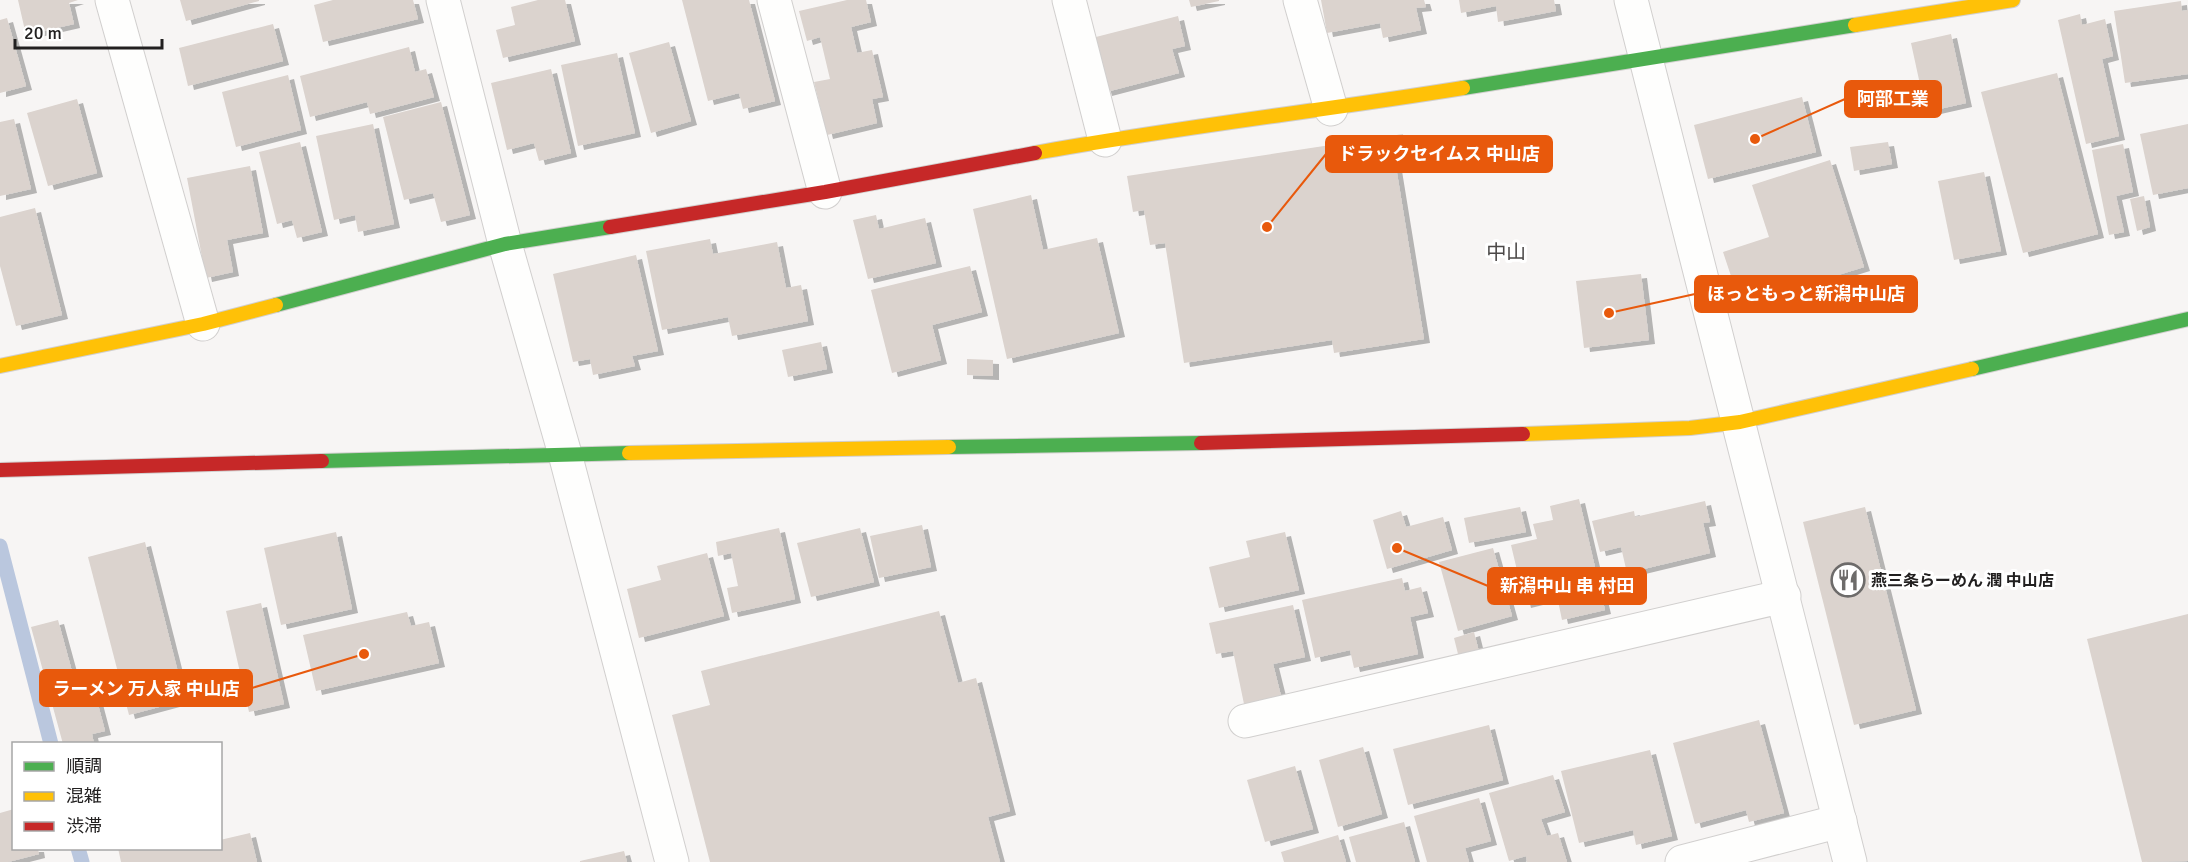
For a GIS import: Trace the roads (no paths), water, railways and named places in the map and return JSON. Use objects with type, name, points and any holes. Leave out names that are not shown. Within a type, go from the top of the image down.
[{"type":"street","points":[[112,0],[203,324]]},
{"type":"street","points":[[443,0],[505,244],[565,454],[672,862]]},
{"type":"street","points":[[774,0],[825,192]]},
{"type":"street","points":[[1069,0],[1105,140]]},
{"type":"street","points":[[1300,0],[1331,109]]},
{"type":"street","points":[[1631,0],[1850,862]]},
{"type":"street","points":[[0,366],[203,324],[505,244],[825,192],[1105,140],[1331,109],[1646,60],[1965,4],[2013,0]]},
{"type":"street","points":[[0,470],[565,454],[1317,441],[1690,428],[1740,422],[2188,319]]},
{"type":"street","points":[[1245,721],[1784,596]]},
{"type":"street","points":[[1682,862],[1840,821]]},
{"type":"waterway","points":[[0,546],[50,742]]},
{"type":"waterway","points":[[79,850],[82,862]]},
{"type":"place","name":"阿部工業","points":[[1755,139]]},
{"type":"place","name":"ドラックセイムス 中山店","points":[[1267,227]]},
{"type":"place","name":"ほっともっと新潟中山店","points":[[1609,313]]},
{"type":"place","name":"新潟中山 串 村田","points":[[1397,548]]},
{"type":"place","name":"燕三条らーめん 潤 中山店","points":[[1848,580]]},
{"type":"place","name":"ラーメン 万人家 中山店","points":[[364,654]]},
{"type":"district","name":"中山","points":[[1506,252]]}]
